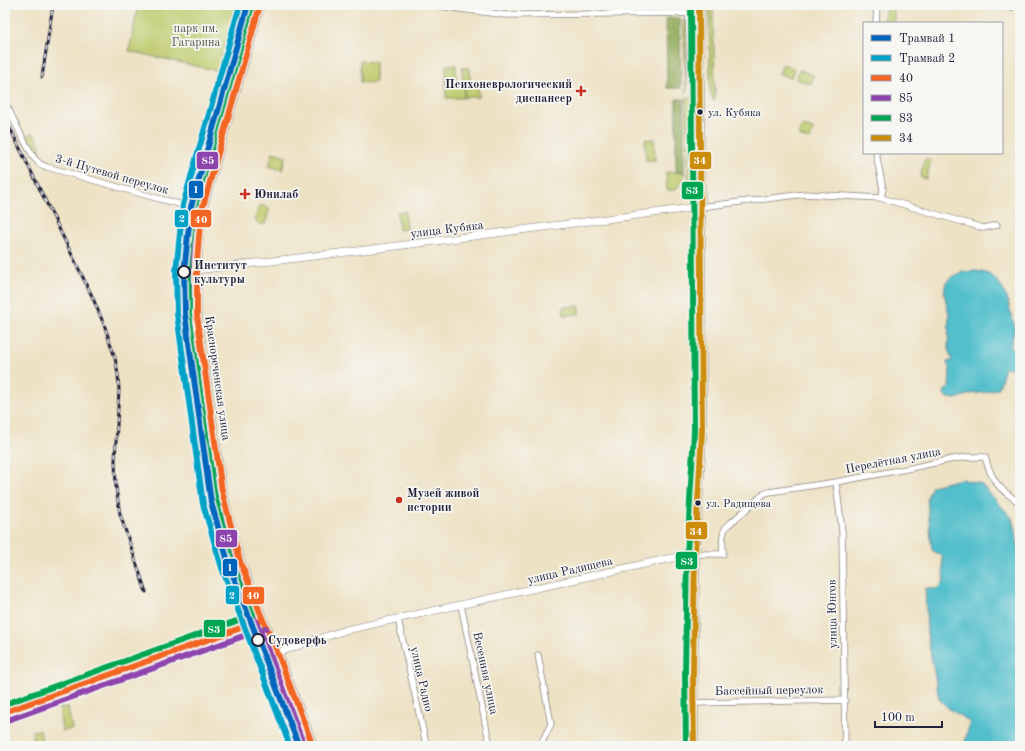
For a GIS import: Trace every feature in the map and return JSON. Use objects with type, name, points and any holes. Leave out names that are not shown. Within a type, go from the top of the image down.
[{"type":"main road","name":"Краснореченская улица","points":[[260,5],[202,210],[196,270],[198,321],[222,491],[240,562],[273,641],[313,746]]},
{"type":"main road","points":[[694,746],[695,554],[702,431],[699,5]]},
{"type":"street","points":[[431,5],[506,15],[689,13]]},
{"type":"street","points":[[688,5],[691,94],[700,111]]},
{"type":"street","points":[[876,22],[877,5]]},
{"type":"street","name":"3-й Путевой переулок","points":[[5,102],[34,158],[47,168],[202,210]]},
{"type":"street","points":[[876,154],[883,189],[882,198]]},
{"type":"street","points":[[700,207],[805,194],[882,198],[983,228],[997,225]]},
{"type":"street","name":"улица Кубяка","points":[[196,270],[700,207]]},
{"type":"street","name":"Перелётная улица","points":[[836,482],[953,459],[985,457],[989,470],[995,481],[1003,491],[1020,503]]},
{"type":"street","name":"улица Радищева","points":[[277,653],[346,630],[667,559],[695,554],[723,554],[722,537],[726,527],[767,492],[836,482]]},
{"type":"street","name":"улица Юнгов","points":[[836,482],[842,530],[846,746]]},
{"type":"street","name":"Весенняя улица","points":[[461,605],[490,746]]},
{"type":"street","name":"улица Радио","points":[[398,619],[426,744]]},
{"type":"street","points":[[5,712],[263,620]]},
{"type":"street","points":[[538,655],[551,724],[540,746]]},
{"type":"street","name":"Бассейный переулок","points":[[694,703],[845,700]]},
{"type":"green space","name":"парк им. Гагарина","points":[[138,5],[236,5],[218,71],[129,51]]},
{"type":"green space","points":[[709,5],[713,5],[715,100],[713,101],[710,91]]},
{"type":"green space","points":[[886,5],[894,5],[894,20],[884,22]]},
{"type":"green space","points":[[666,18],[680,18],[681,88],[667,88]]},
{"type":"green space","points":[[683,20],[686,23],[686,93]]},
{"type":"green space","points":[[360,61],[375,62],[375,83],[360,82]]},
{"type":"green space","points":[[783,64],[794,68],[791,78],[779,74]]},
{"type":"green space","points":[[446,65],[456,65],[456,83],[446,84]]},
{"type":"green space","points":[[462,68],[470,68],[470,83],[463,83]]},
{"type":"green space","points":[[799,70],[814,75],[811,84],[796,79]]},
{"type":"green space","points":[[446,85],[464,85],[464,98],[446,98]]},
{"type":"green space","points":[[464,85],[478,85],[479,97],[465,97]]},
{"type":"green space","points":[[686,97],[692,98],[693,101],[694,196],[692,197],[689,195]]},
{"type":"green space","points":[[676,99],[684,99],[684,171],[676,172]]},
{"type":"green space","points":[[802,126],[813,129],[810,140],[798,136]]},
{"type":"green space","points":[[33,133],[40,147],[38,154],[35,152],[27,138],[28,135]]},
{"type":"green space","points":[[654,139],[655,160],[646,161],[645,140]]},
{"type":"green space","points":[[273,152],[286,156],[282,170],[269,166]]},
{"type":"green space","points":[[925,159],[931,161],[926,179],[920,177]]},
{"type":"green space","points":[[666,172],[685,172],[683,179],[676,190],[667,190]]},
{"type":"green space","points":[[259,205],[270,208],[265,224],[260,225],[255,220]]},
{"type":"green space","points":[[405,211],[407,229],[399,230],[397,212]]},
{"type":"green space","points":[[579,306],[579,314],[564,315],[563,307]]},
{"type":"green space","points":[[68,707],[72,729],[62,731],[59,708]]},
{"type":"green space","points":[[40,730],[43,746],[34,746],[32,731]]},
{"type":"water","points":[[977,271],[989,274],[1000,284],[1007,298],[1015,328],[1010,347],[1017,351],[1020,350],[1020,371],[1005,367],[999,388],[987,392],[970,394],[956,399],[949,398],[944,394],[945,390],[949,389],[950,368],[947,362],[951,362],[952,360],[948,349],[949,314],[944,293],[946,282],[953,276],[963,272]]},
{"type":"water","points":[[961,479],[981,484],[1012,518],[1020,553],[1020,746],[967,746],[965,741],[970,722],[948,708],[939,699],[927,633],[925,588],[937,589],[944,582],[942,556],[932,550],[927,498],[932,486]]},
{"type":"tram line","name":"2","points":[[240,5],[183,205],[176,271],[177,314],[203,504],[222,568],[290,746]]},
{"type":"tram line","points":[[245,5],[189,207],[182,282],[185,342],[208,502],[224,558],[296,746]]},
{"type":"tram line","name":"1","points":[[248,5],[191,207],[184,272],[185,314],[211,502],[229,565],[299,746]]},
{"type":"railway","points":[[42,77],[53,5]]},
{"type":"railway","points":[[5,118],[92,296],[105,327],[115,358],[119,390],[115,460],[116,488],[120,514],[146,592]]},
{"type":"transit line","name":"85","points":[[252,5],[194,209],[189,262],[189,315],[214,493],[233,564],[256,623],[266,644],[304,746]]},
{"type":"transit line","name":"83","points":[[5,704],[253,615],[232,563],[214,493],[189,316],[188,257],[194,209],[252,5]]},
{"type":"transit line","name":"40","points":[[260,5],[202,210],[197,262],[197,315],[222,491],[240,561],[263,620],[273,641],[313,746]]},
{"type":"transit line","name":"83","points":[[686,746],[685,673],[687,554],[694,431],[691,5]]},
{"type":"transit line","name":"34","points":[[694,746],[693,673],[695,554],[702,431],[699,5]]},
{"type":"transit line","name":"40","points":[[5,712],[263,620]]},
{"type":"transit line","name":"85","points":[[8,720],[266,628]]},
{"type":"place","name":"Психоневрологический диспансер","points":[[581,91]]},
{"type":"place","name":"ул. Кубяка","points":[[700,112]]},
{"type":"place","name":"Юнилаб","points":[[245,194]]},
{"type":"place","name":"Институт культуры","points":[[184,272]]},
{"type":"place","name":"Музей живой истории","points":[[399,500]]},
{"type":"place","name":"ул. Радищева","points":[[698,503]]},
{"type":"place","name":"Судоверфь","points":[[258,640]]}]
